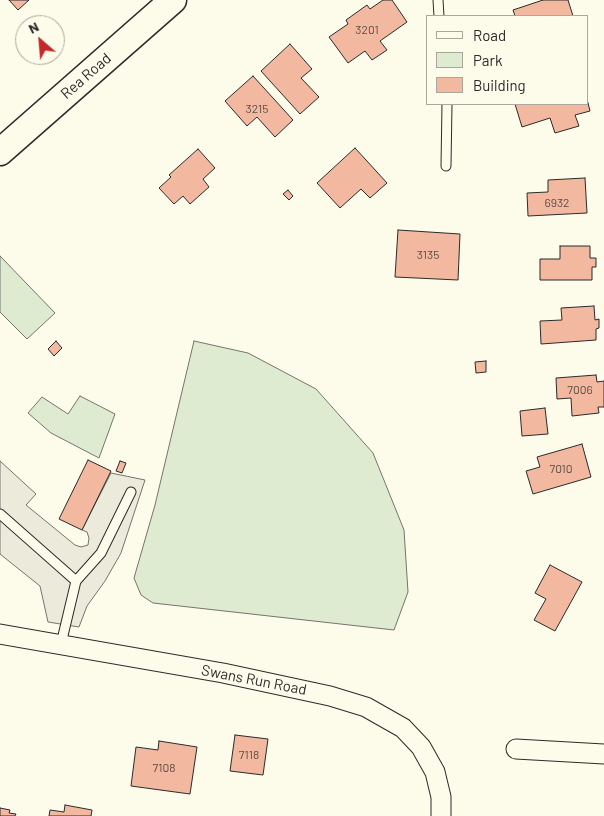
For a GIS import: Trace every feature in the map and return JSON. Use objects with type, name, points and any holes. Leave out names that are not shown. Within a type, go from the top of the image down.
[{"type":"main road","name":"Rea Road","points":[[0,152],[173,0]]},
{"type":"street","name":"Swans Run Road","points":[[0,634],[233,675],[330,696],[366,707],[403,728],[421,747],[435,772],[441,797],[441,816]]},
{"type":"street","points":[[516,749],[604,754]]},
{"type":"lane","points":[[438,0],[439,15]]},
{"type":"lane","points":[[446,166],[448,105]]},
{"type":"lane","points":[[61,644],[76,580],[101,553],[131,492]]},
{"type":"lane","points":[[0,514],[76,580]]},
{"type":"green space","points":[[0,256],[55,313],[27,339],[0,312]]},
{"type":"green space","points":[[194,341],[248,353],[316,389],[373,453],[404,530],[408,592],[394,630],[153,603],[141,595],[134,578],[155,505]]},
{"type":"green space","points":[[80,396],[115,414],[99,458],[51,433],[28,413],[42,397],[68,414]]},
{"type":"shaded area","points":[[0,461],[36,494],[26,505],[75,545],[81,547],[88,545],[89,538],[87,532],[82,530],[111,473],[145,480],[121,553],[105,581],[87,606],[79,627],[48,622],[40,586],[0,554]]},
{"type":"building","points":[[9,0],[29,0],[18,10]]},
{"type":"building","points":[[383,0],[392,0],[407,22],[380,41],[387,50],[372,60],[365,51],[348,63],[329,37],[348,24],[346,20],[367,5],[370,9]]},
{"type":"building","points":[[543,0],[568,0],[573,15],[515,15],[513,10]]},
{"type":"building","points":[[290,44],[312,69],[301,78],[319,97],[300,114],[261,71]]},
{"type":"building","points":[[253,76],[293,120],[275,137],[257,117],[247,126],[225,101]]},
{"type":"building","points":[[515,105],[588,105],[590,111],[575,115],[579,126],[555,133],[550,118],[522,127]]},
{"type":"building","points":[[355,148],[387,183],[370,198],[361,189],[340,208],[317,183]]},
{"type":"building","points":[[198,149],[215,168],[203,179],[209,187],[190,204],[183,196],[174,204],[159,188],[171,177],[169,175]]},
{"type":"building","points":[[585,178],[587,213],[528,216],[527,193],[548,192],[548,180]]},
{"type":"building","points":[[288,190],[293,196],[289,200],[283,194]]},
{"type":"building","points":[[398,230],[460,234],[458,280],[395,277]]},
{"type":"building","points":[[560,246],[590,246],[590,258],[596,258],[596,267],[592,267],[592,280],[540,280],[540,259],[560,259]]},
{"type":"building","points":[[594,306],[595,320],[599,319],[599,328],[596,329],[596,340],[541,344],[540,321],[562,320],[561,308]]},
{"type":"building","points":[[56,341],[62,348],[54,356],[48,349]]},
{"type":"building","points":[[486,361],[486,372],[476,373],[475,362]]},
{"type":"building","points":[[596,375],[597,382],[604,381],[604,407],[598,407],[599,413],[572,416],[571,398],[557,399],[556,378]]},
{"type":"building","points":[[545,408],[548,434],[522,436],[520,411]]},
{"type":"building","points":[[582,444],[591,477],[533,494],[526,471],[540,467],[537,457]]},
{"type":"building","points":[[88,460],[111,471],[82,530],[59,519]]},
{"type":"building","points":[[120,461],[126,463],[122,473],[116,471]]},
{"type":"building","points":[[550,565],[582,582],[555,631],[534,620],[546,599],[535,593]]},
{"type":"building","points":[[235,735],[268,739],[263,775],[230,771]]},
{"type":"building","points":[[159,741],[197,747],[190,794],[131,786],[136,747],[158,750]]},
{"type":"building","points":[[65,805],[92,810],[91,816],[49,816],[50,810],[64,812]]},
{"type":"building","points":[[0,808],[10,810],[9,813],[16,814],[15,816],[0,816]]}]
